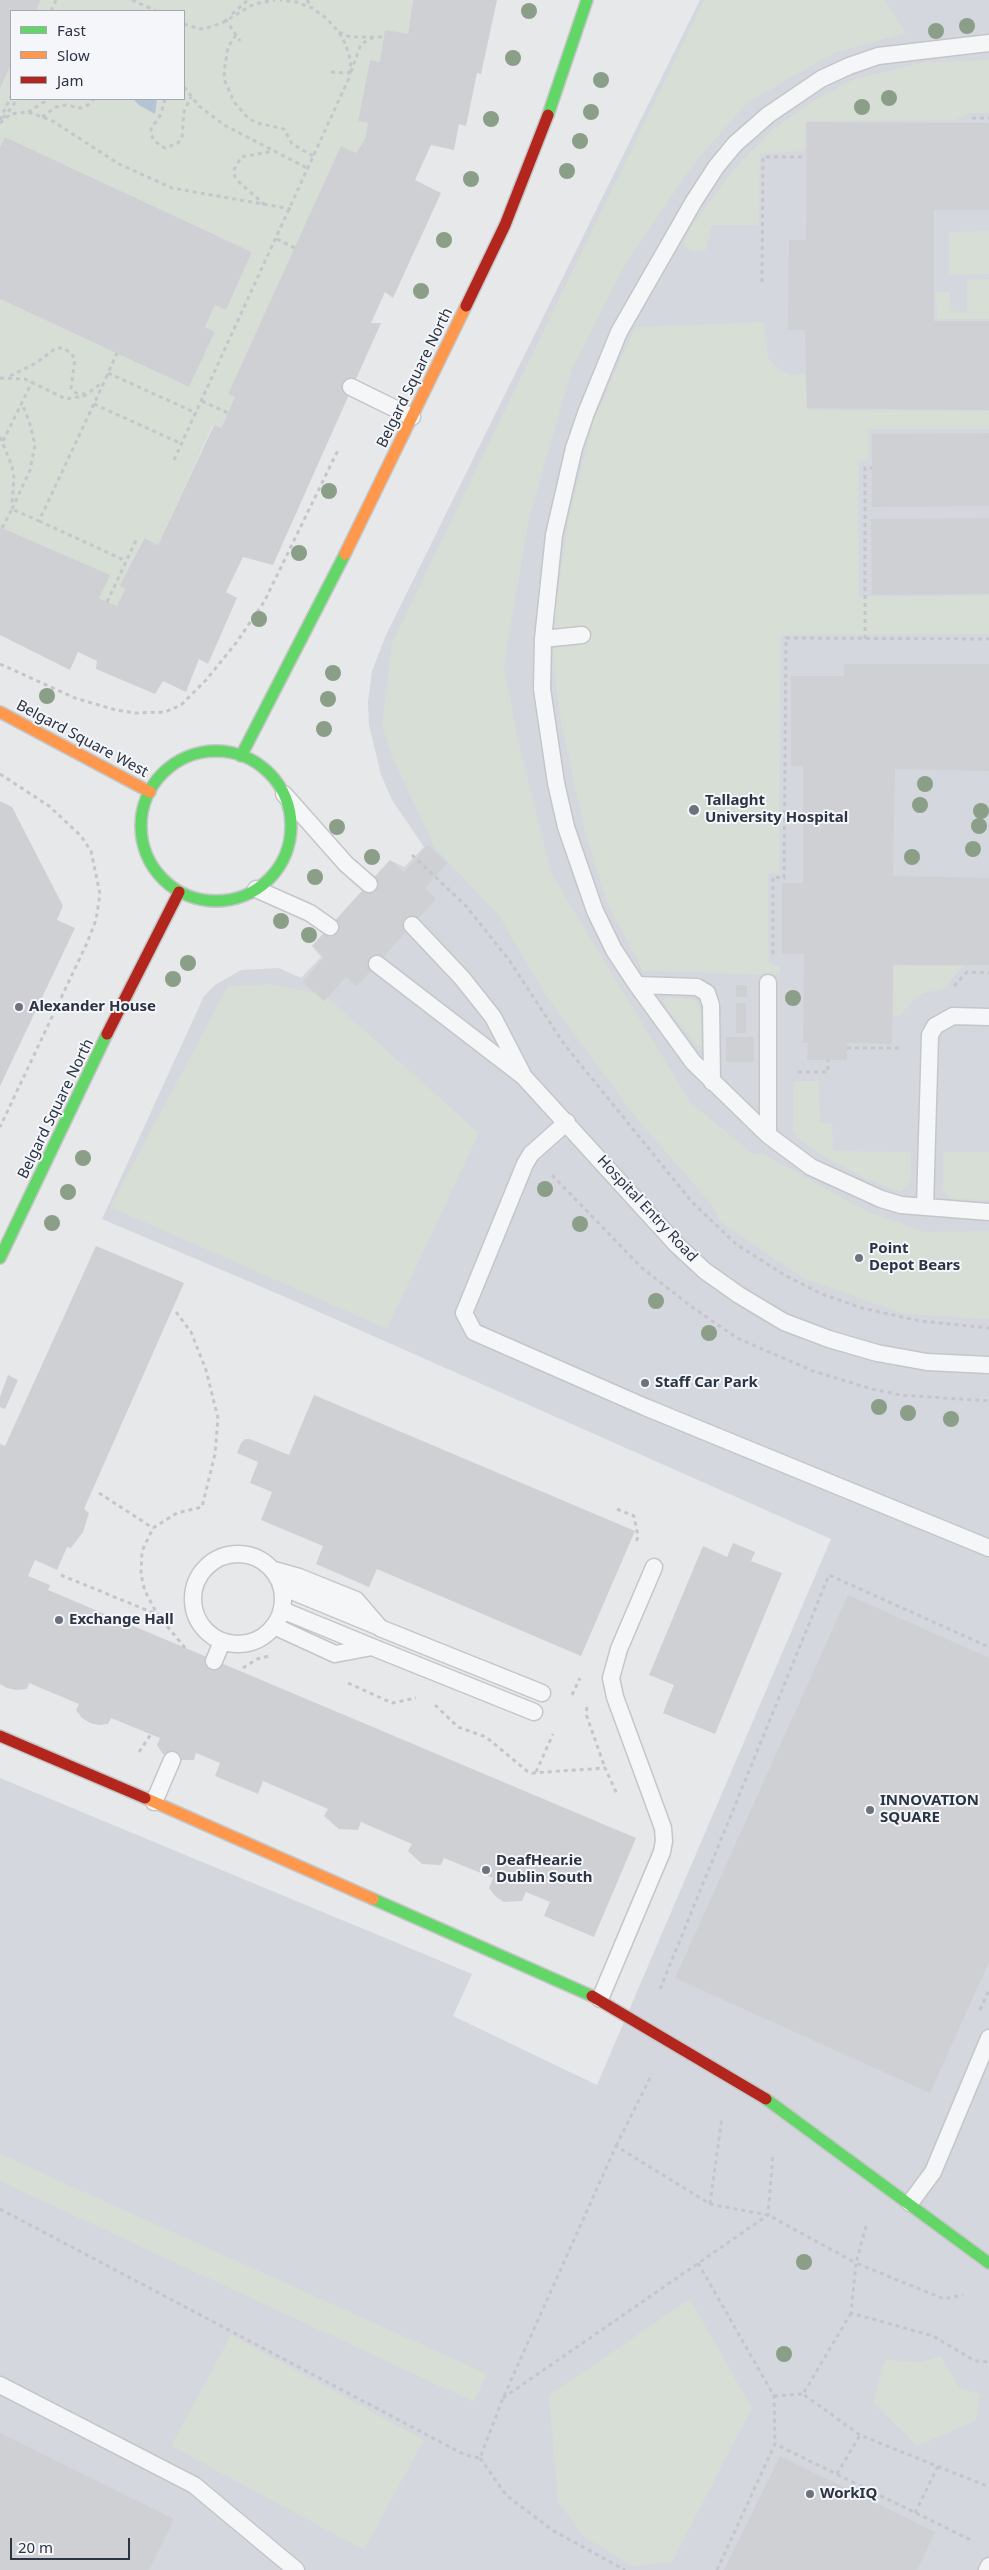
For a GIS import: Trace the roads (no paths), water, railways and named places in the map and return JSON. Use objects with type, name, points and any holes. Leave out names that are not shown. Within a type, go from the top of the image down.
[{"type":"street","name":"Belgard Square North","points":[[241,756],[364,517],[508,216],[542,136],[587,0]]},
{"type":"street","name":"Belgard Square West","points":[[0,712],[150,792]]},
{"type":"street","points":[[216,752],[241,756],[260,767],[275,780],[284,794],[291,817],[290,840],[282,862],[268,881],[248,894],[225,901],[202,900],[180,892],[161,878],[148,858],[141,833],[144,806],[150,792],[155,783],[173,764],[197,753],[216,752]]},
{"type":"street","name":"Belgard Square North","points":[[1,1251],[180,892]]},
{"type":"street","points":[[0,1736],[600,1999],[769,2101],[989,2263]]},
{"type":"lane","points":[[989,43],[878,56],[849,66],[821,79],[768,115],[735,144],[716,167],[694,201],[619,332],[574,448],[554,535],[543,640],[542,690],[556,783],[566,827],[595,911],[614,950],[675,1040],[712,1082],[768,1135],[812,1167],[872,1195],[901,1205],[989,1212]]},
{"type":"lane","points":[[351,387],[412,417]]},
{"type":"lane","points":[[543,640],[582,635]]},
{"type":"lane","points":[[284,794],[346,864],[369,884]]},
{"type":"lane","points":[[256,889],[310,913],[330,927]]},
{"type":"lane","name":"Hospital Entry Road","points":[[412,925],[462,978],[492,1017],[524,1077]]},
{"type":"lane","name":"Hospital Entry Road","points":[[377,964],[524,1077],[677,1245],[705,1271],[739,1295],[784,1322],[829,1339],[877,1353],[927,1362],[989,1365]]},
{"type":"lane","points":[[768,983],[768,1135]]},
{"type":"lane","points":[[637,985],[697,987],[707,993],[711,1006],[712,1082]]},
{"type":"lane","points":[[925,1207],[930,1035],[935,1026],[953,1016],[989,1017]]},
{"type":"lane","points":[[567,1122],[531,1154],[525,1164],[464,1313],[474,1332],[645,1407],[989,1548]]},
{"type":"lane","points":[[274,1570],[282,1587],[282,1610],[274,1626],[264,1637],[251,1643],[236,1644],[222,1642],[209,1634],[199,1623],[193,1609],[193,1594],[197,1579],[206,1566],[218,1557],[233,1553],[248,1554],[263,1561],[274,1570],[299,1577],[356,1600],[380,1628]]},
{"type":"lane","points":[[600,1999],[662,1852],[664,1841],[663,1828],[615,1697],[611,1678],[619,1649],[654,1567]]},
{"type":"lane","points":[[282,1587],[542,1693]]},
{"type":"lane","points":[[282,1610],[534,1712]]},
{"type":"lane","points":[[274,1626],[335,1654],[372,1647]]},
{"type":"lane","points":[[214,1661],[222,1642]]},
{"type":"lane","points":[[154,1802],[172,1760]]},
{"type":"lane","points":[[910,2203],[933,2172],[989,2038]]},
{"type":"lane","points":[[0,2385],[194,2485],[278,2564],[296,2570]]},
{"type":"lane","points":[[987,2570],[989,2566]]},
{"type":"water","points":[[134,100],[157,100],[155,114]]},
{"type":"place","name":"Tallaght University Hospital","points":[[694,810]]},
{"type":"place","name":"Alexander House","points":[[19,1007]]},
{"type":"place","name":"Point Depot Bears","points":[[859,1258]]},
{"type":"place","name":"Staff Car Park","points":[[645,1383]]},
{"type":"place","name":"Exchange Hall","points":[[59,1620]]},
{"type":"place","name":"INNOVATION SQUARE","points":[[870,1810]]},
{"type":"place","name":"DeafHear.ie Dublin South","points":[[486,1870]]},
{"type":"place","name":"WorkIQ","points":[[810,2494]]}]
